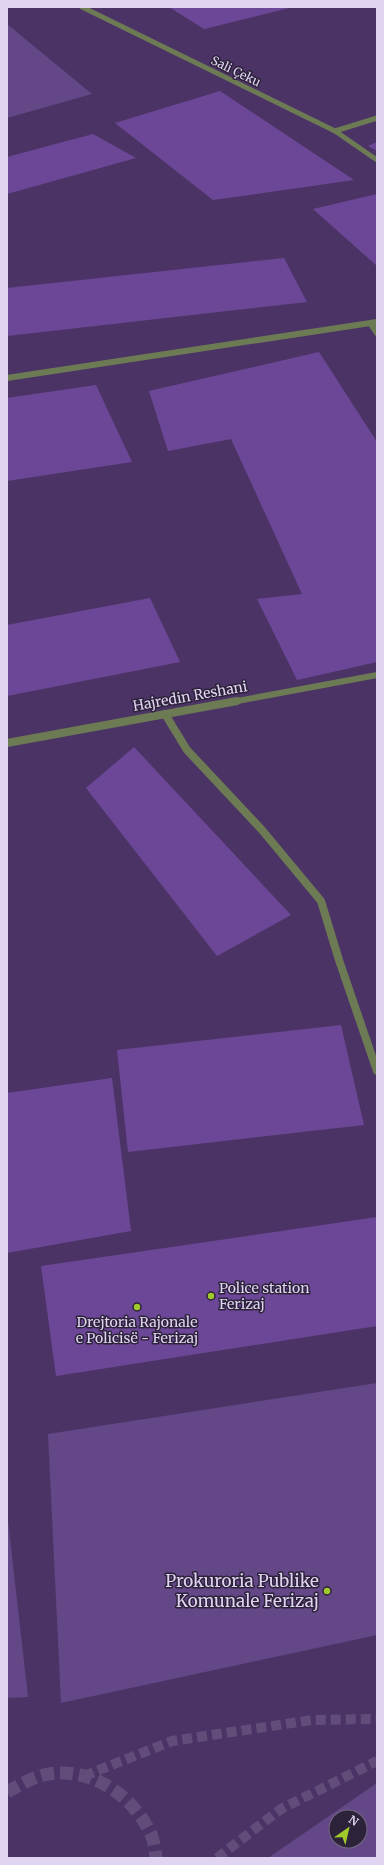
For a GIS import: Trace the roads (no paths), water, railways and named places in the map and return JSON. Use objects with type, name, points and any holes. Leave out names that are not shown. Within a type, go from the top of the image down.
[{"type":"street","name":"Sali Çeku","points":[[82,7],[335,131],[377,160]]},
{"type":"street","points":[[335,131],[377,118]]},
{"type":"street","points":[[7,378],[377,322]]},
{"type":"street","points":[[371,324],[377,333]]},
{"type":"street","name":"Hajredin Reshani","points":[[7,743],[377,675]]},
{"type":"street","points":[[165,714],[187,750],[262,830],[321,901],[339,960],[377,1071]]},
{"type":"tunnel","points":[[84,1776],[172,1741],[312,1720],[377,1719]]},
{"type":"tunnel","points":[[217,1858],[281,1809],[377,1761]]},
{"type":"tunnel","points":[[7,1792],[33,1779],[49,1774],[65,1773],[81,1775],[95,1780],[122,1796],[134,1808],[151,1834],[156,1858]]},
{"type":"place","name":"Police station Ferizaj","points":[[211,1296]]},
{"type":"place","name":"Drejtoria Rajonale e Policisë - Ferizaj","points":[[137,1307]]},
{"type":"place","name":"Prokuroria Publike Komunale Ferizaj","points":[[327,1591]]}]
